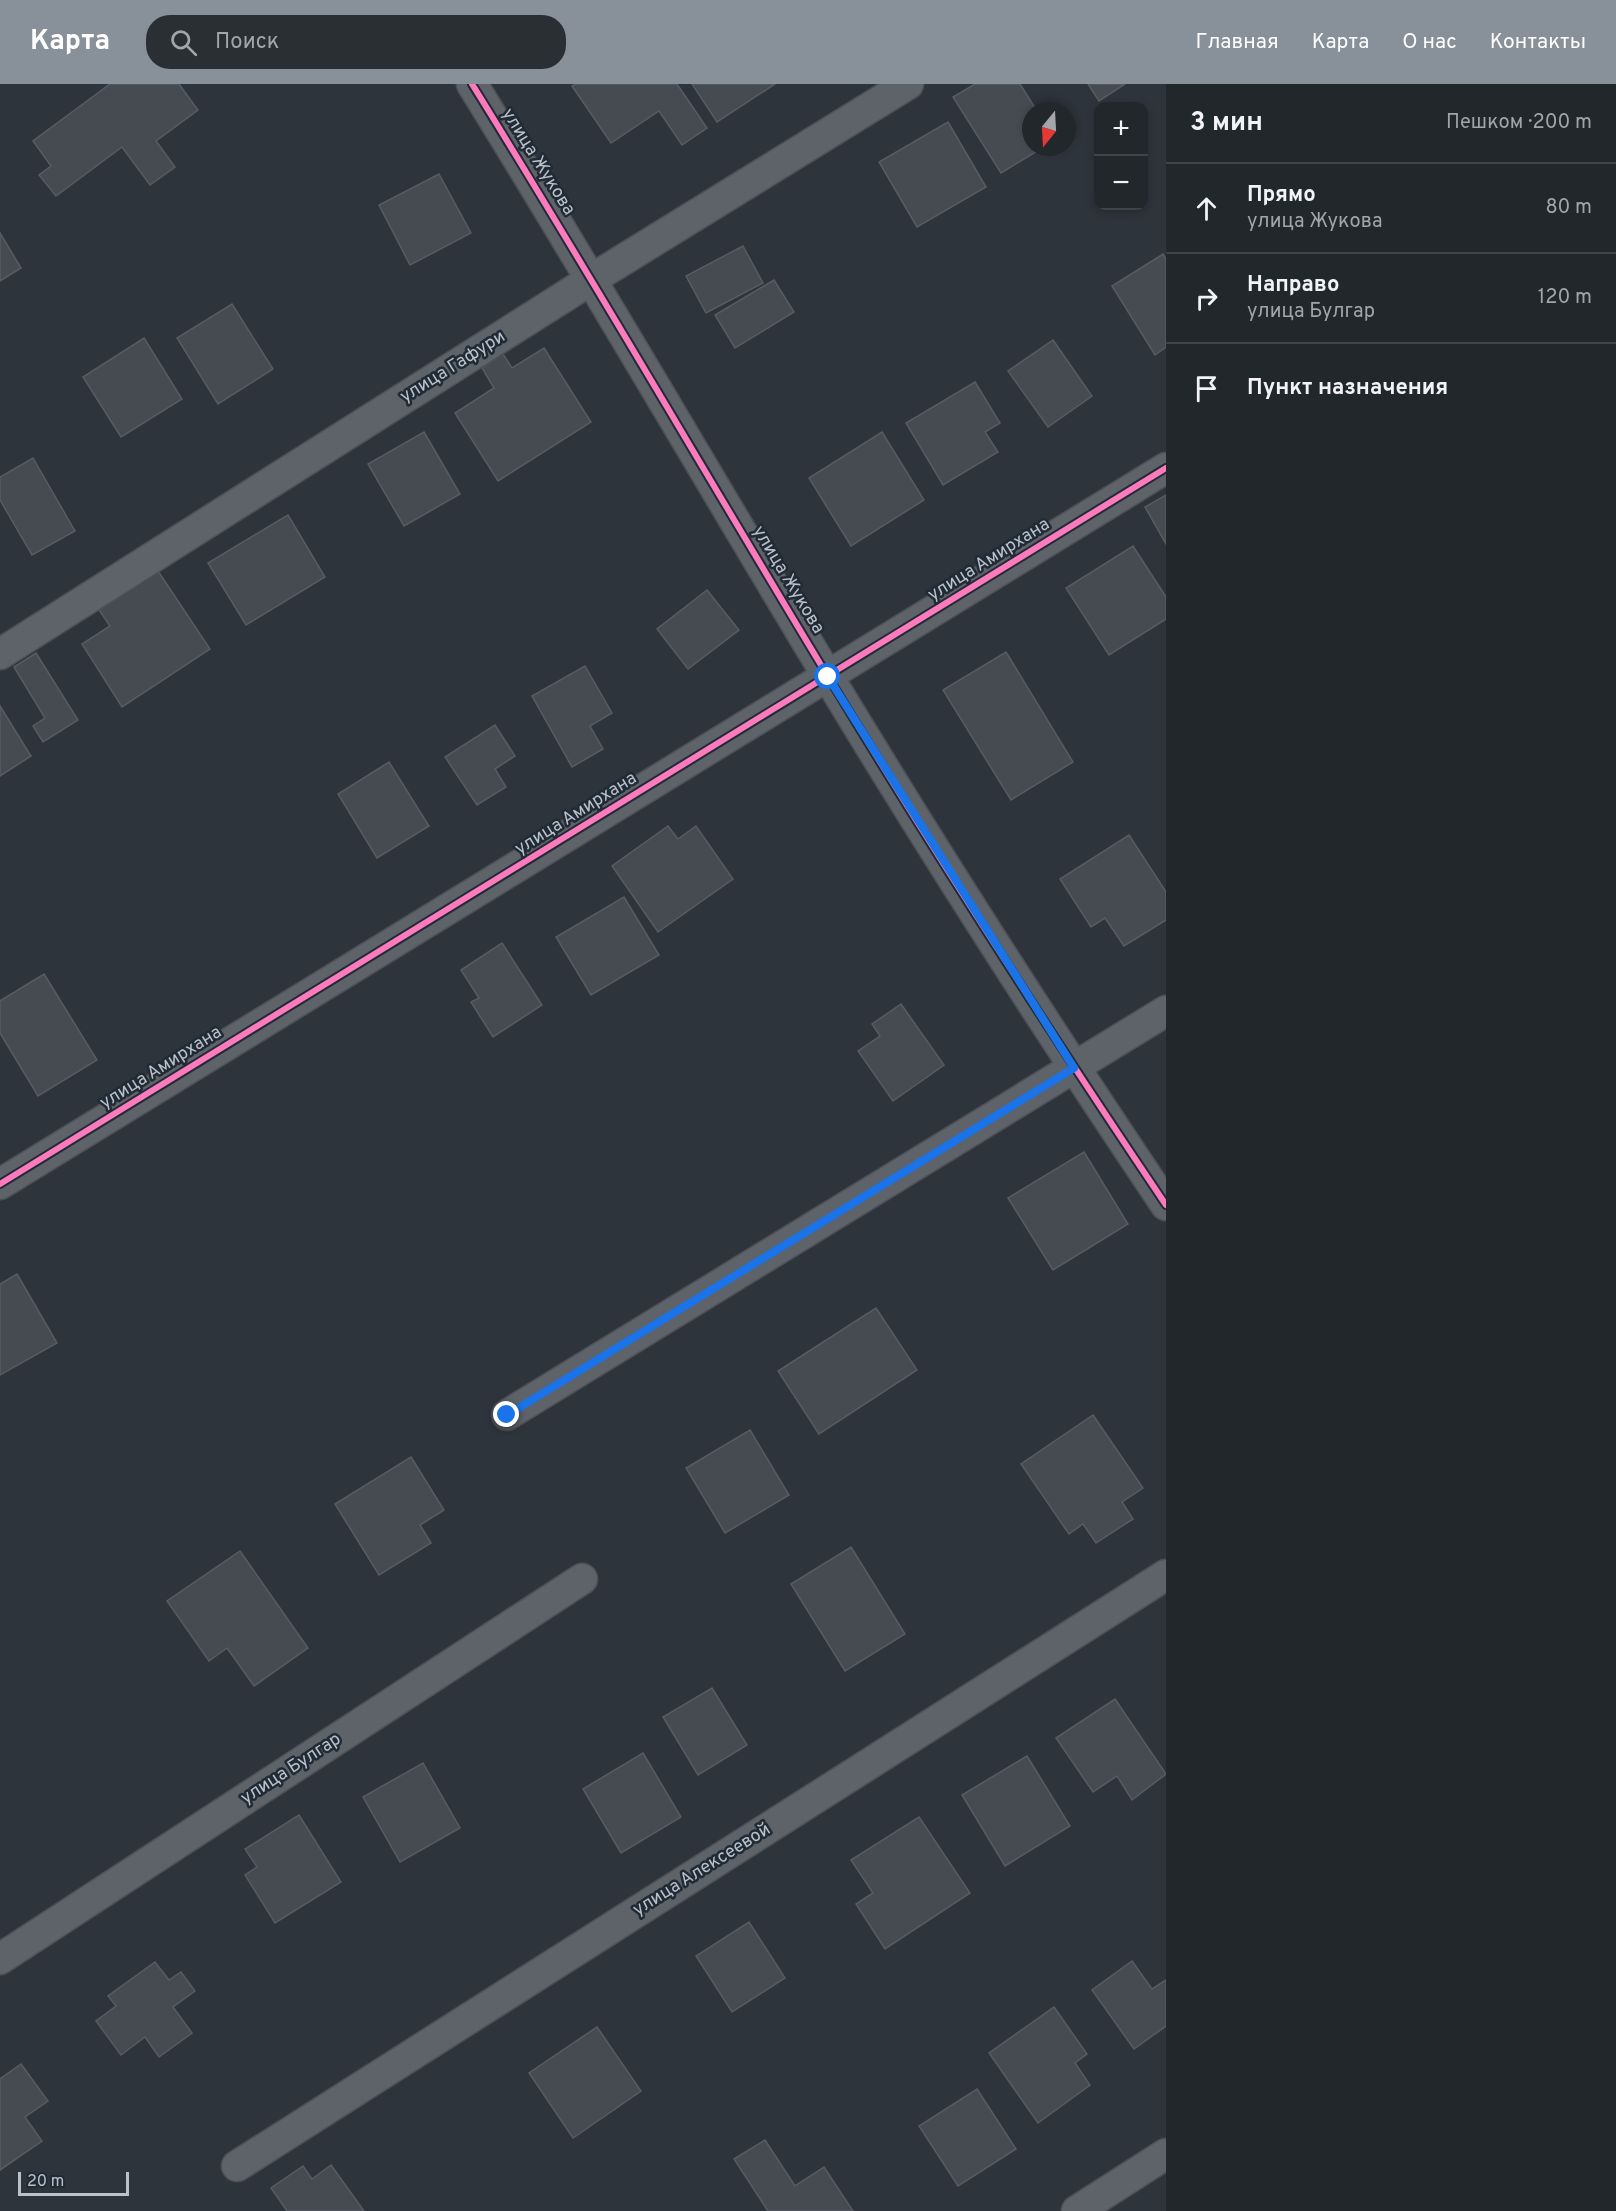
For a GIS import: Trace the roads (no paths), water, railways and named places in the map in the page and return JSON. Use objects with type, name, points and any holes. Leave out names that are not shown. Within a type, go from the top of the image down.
[{"type":"street","name":"улица Жукова","points":[[472,84],[592,279],[828,677],[1074,1068],[1166,1205]]},
{"type":"street","name":"улица Гафури","points":[[0,654],[592,279],[908,84]]},
{"type":"street","name":"улица Амирхана","points":[[0,1184],[1166,468]]},
{"type":"street","points":[[507,1415],[1166,1011]]},
{"type":"street","name":"улица Алексеевой","points":[[237,2166],[1166,1575]]},
{"type":"street","name":"улица Булгар","points":[[0,1959],[582,1579]]},
{"type":"street","points":[[1077,2211],[1166,2154]]}]
